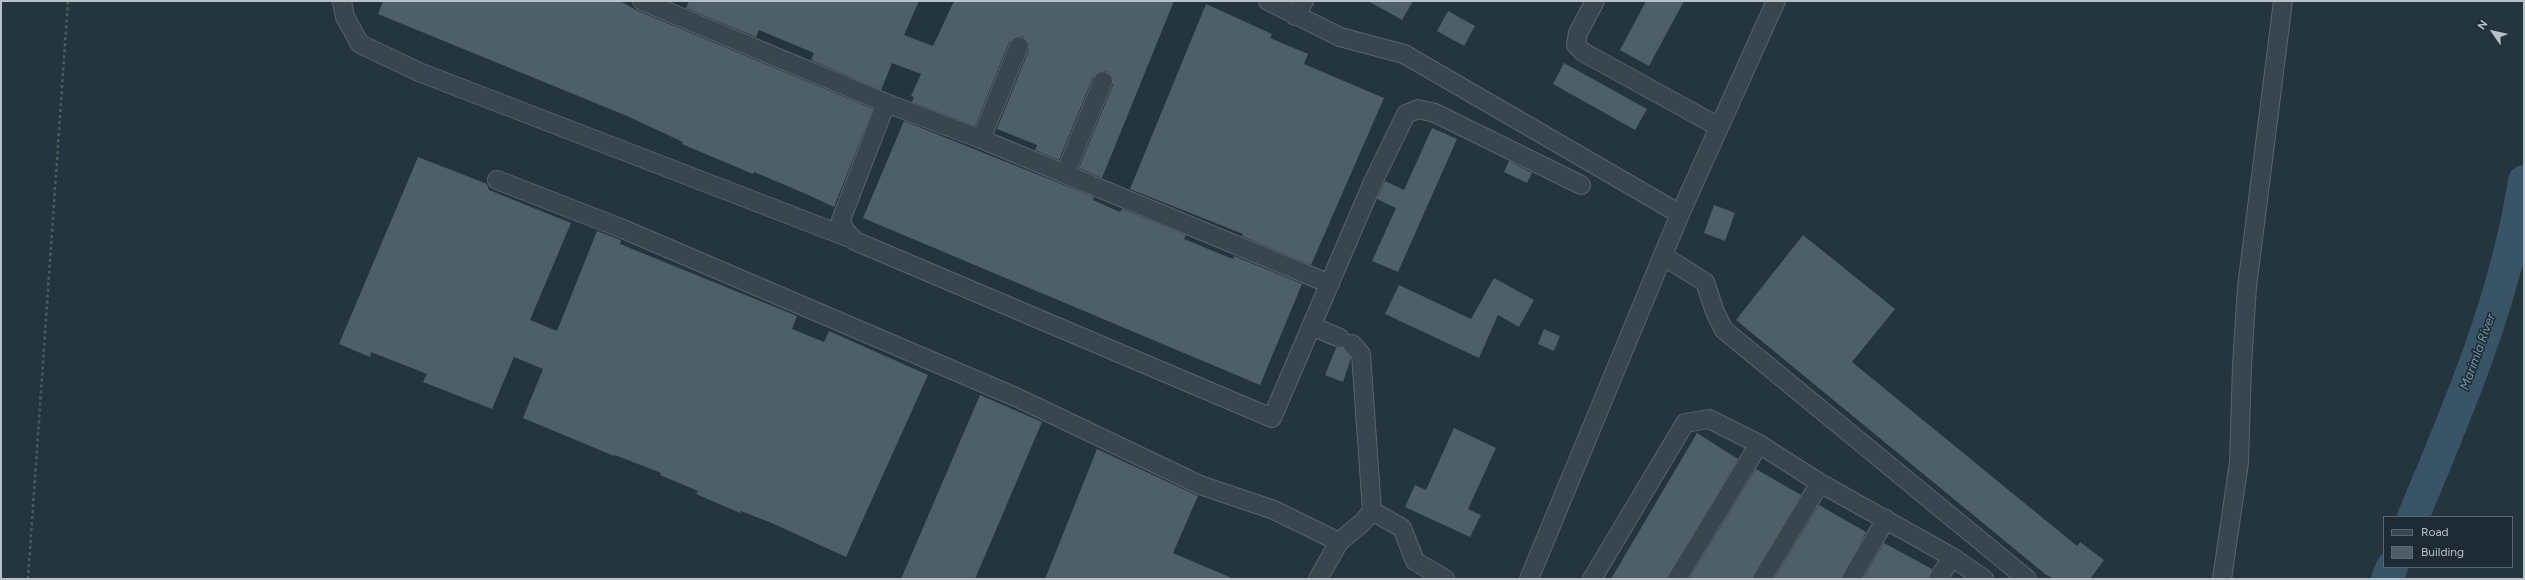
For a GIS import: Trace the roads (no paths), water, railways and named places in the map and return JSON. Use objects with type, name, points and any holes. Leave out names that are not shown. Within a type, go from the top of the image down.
[{"type":"street","points":[[342,1],[345,17],[360,44],[412,69],[855,241],[1272,418],[1373,182],[1406,114],[1418,109],[1435,113],[1581,186]]},
{"type":"street","points":[[642,1],[886,103],[981,139],[1330,284]]},
{"type":"street","points":[[1268,1],[1300,8],[1340,37],[1404,54],[1680,214]]},
{"type":"street","points":[[1595,1],[1578,33],[1576,45],[1583,52],[1718,127]]},
{"type":"street","points":[[1529,579],[1680,214],[1776,1]]},
{"type":"street","points":[[2222,579],[2239,462],[2242,366],[2247,286],[2283,1]]},
{"type":"street","points":[[981,139],[1019,46]]},
{"type":"street","points":[[1065,174],[1103,80]]},
{"type":"street","points":[[855,241],[844,229],[841,220],[886,103]]},
{"type":"street","points":[[497,180],[623,229],[1018,398],[1200,485],[1274,510],[1339,542]]},
{"type":"street","points":[[1663,256],[1705,282],[1715,312],[1724,330],[2027,579]]},
{"type":"street","points":[[1311,326],[1346,341],[1361,354],[1372,510],[1363,522],[1339,542],[1318,579]]},
{"type":"street","points":[[1592,579],[1685,422],[1709,419],[1759,444],[1820,483],[1886,519],[1952,558],[1984,579]]},
{"type":"street","points":[[1677,579],[1759,444]]},
{"type":"street","points":[[1762,579],[1820,483]]},
{"type":"street","points":[[1372,510],[1402,528],[1415,561],[1445,579]]},
{"type":"street","points":[[1851,579],[1886,519]]},
{"type":"street","points":[[1938,579],[1952,558]]},
{"type":"waterway","name":"Marimla River","points":[[2413,516],[2464,394],[2493,310],[2506,268],[2524,181]]},
{"type":"waterway","name":"Marimla River","points":[[2387,579],[2392,568]]}]
